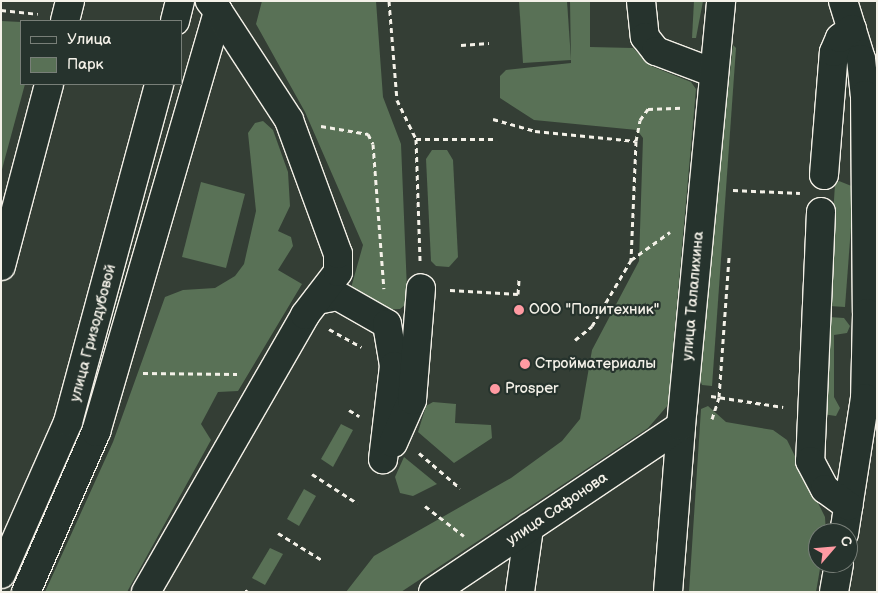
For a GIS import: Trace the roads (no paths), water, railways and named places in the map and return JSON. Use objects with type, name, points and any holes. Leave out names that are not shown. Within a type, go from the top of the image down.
[{"type":"street","points":[[65,20],[70,1]]},
{"type":"street","points":[[175,20],[180,1]]},
{"type":"street","points":[[641,1],[645,37],[656,51],[714,73]]},
{"type":"street","name":"улица Талалихина","points":[[668,592],[681,426],[721,1]]},
{"type":"street","points":[[842,1],[852,29],[865,95],[871,224],[871,396],[845,523]]},
{"type":"street","points":[[146,592],[320,313],[338,272],[338,254],[289,120],[214,6]]},
{"type":"street","points":[[26,592],[96,432],[214,6]]},
{"type":"street","points":[[824,175],[834,52],[840,38],[852,29]]},
{"type":"street","points":[[1,266],[49,85]]},
{"type":"street","name":"улица Гризодубовой","points":[[1,574],[68,422],[158,85]]},
{"type":"street","points":[[821,212],[810,461],[825,489],[848,506]]},
{"type":"street","points":[[320,313],[338,296],[387,324],[394,366],[383,459],[398,435],[412,400],[432,289]]},
{"type":"street","points":[[68,422],[96,432]]},
{"type":"street","name":"улица Сафонова","points":[[433,592],[462,582],[489,554],[681,426]]},
{"type":"street","points":[[520,592],[529,528]]},
{"type":"street","points":[[834,592],[837,573]]},
{"type":"place","name":"ООО \"Политехник\"","points":[[519,310]]},
{"type":"place","name":"Стройматериалы","points":[[525,364]]},
{"type":"place","name":"Prosper","points":[[495,389]]}]
